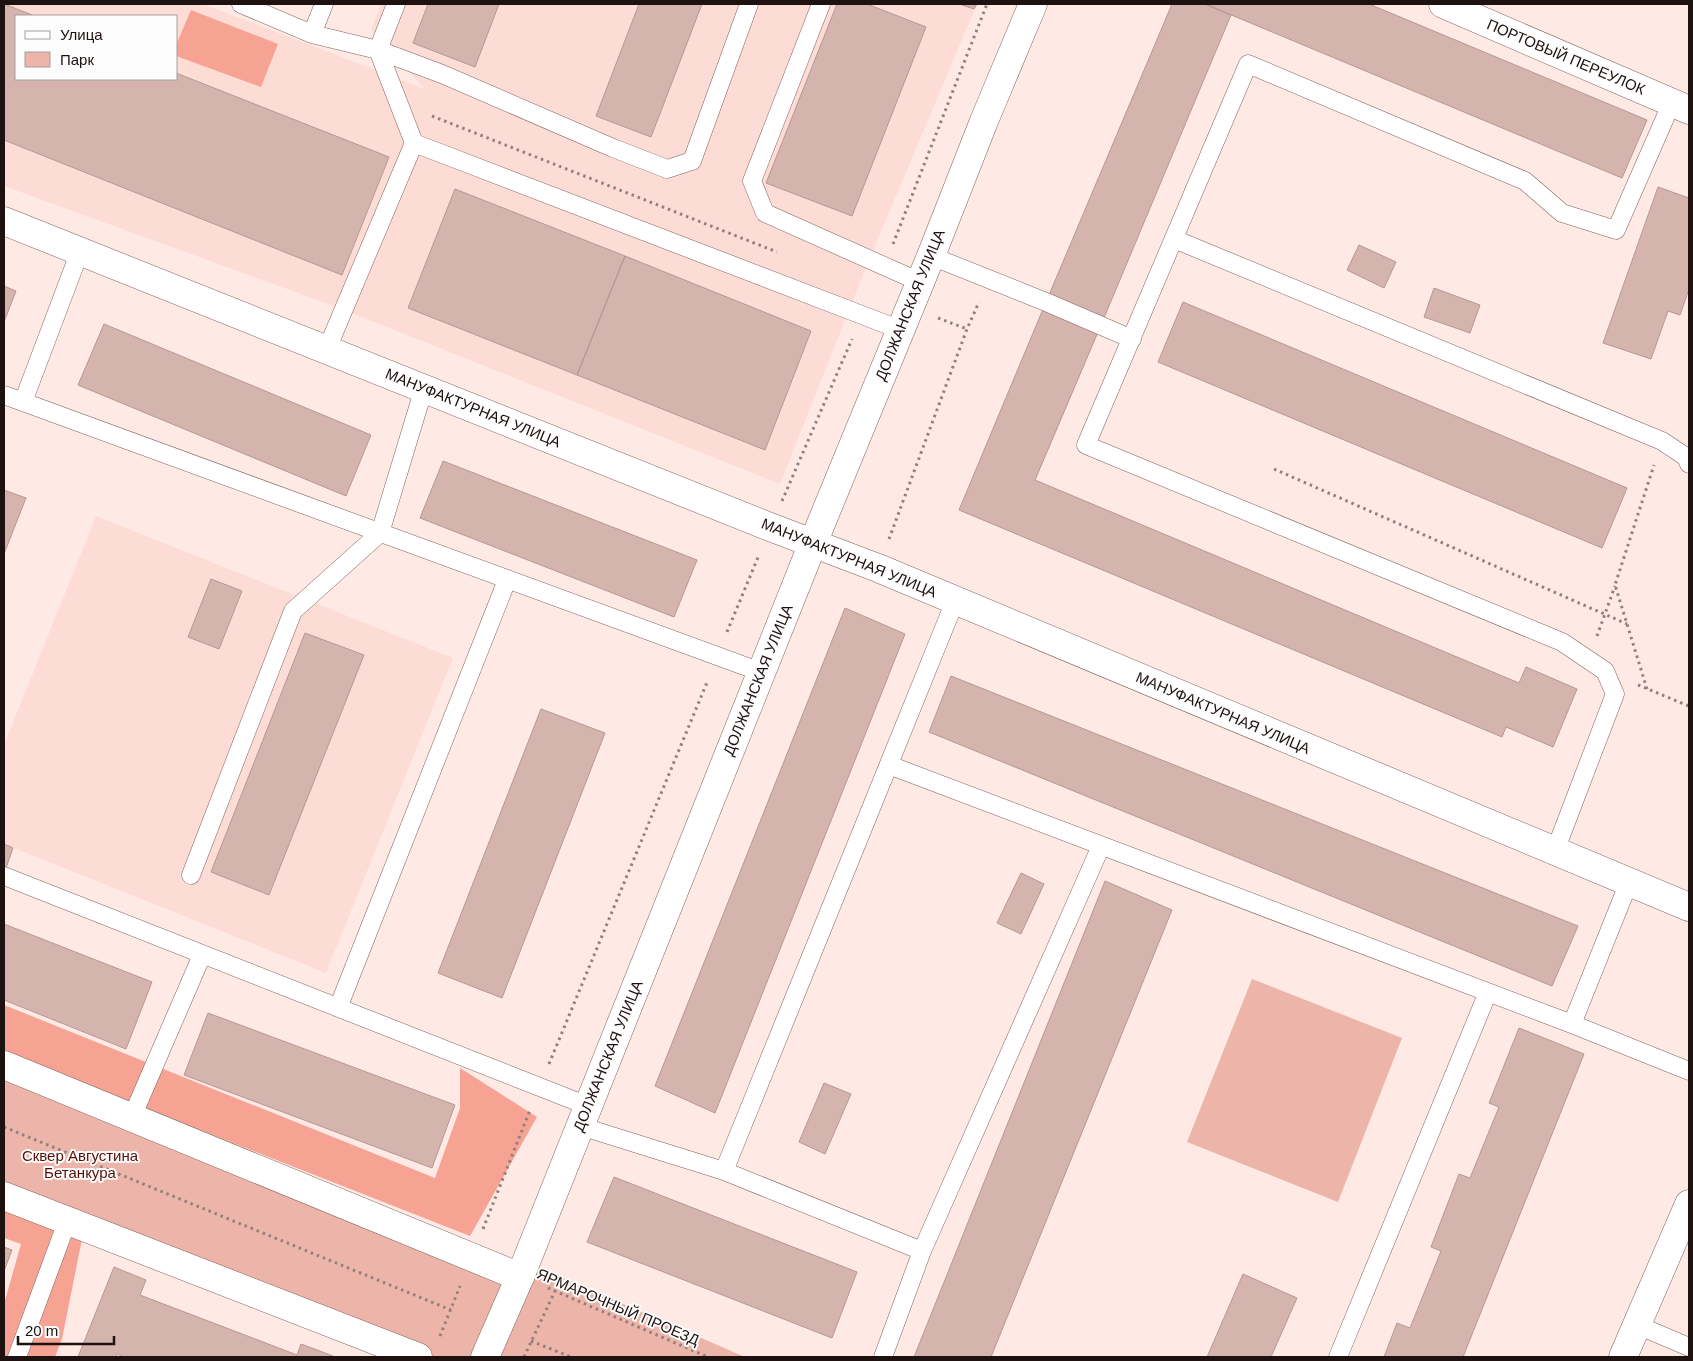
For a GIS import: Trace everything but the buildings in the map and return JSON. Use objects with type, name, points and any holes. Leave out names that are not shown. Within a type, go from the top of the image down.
[{"type":"street","name":"ДОЛЖАНСКАЯ УЛИЦА","points":[[484,1357],[520,1276],[813,543],[1033,4]]},
{"type":"street","name":"ПОРТОВЫЙ ПЕРЕУЛОК","points":[[1443,4],[1680,106]]},
{"type":"street","name":"МАНУФАКТУРНАЯ УЛИЦА","points":[[4,221],[770,527],[878,568],[1689,907]]},
{"type":"street","points":[[4,1065],[520,1276]]},
{"type":"street","points":[[4,1196],[418,1357]]},
{"type":"street","points":[[1623,1357],[1689,1204]]},
{"type":"lane","points":[[241,4],[312,34],[378,50],[442,74],[666,169],[692,161],[749,4]]},
{"type":"lane","points":[[312,34],[324,4]]},
{"type":"lane","points":[[327,350],[414,143],[378,50],[396,4]]},
{"type":"lane","points":[[821,4],[752,181],[765,213],[882,265],[910,306]]},
{"type":"lane","points":[[1555,851],[1615,694],[1605,671],[1562,642],[1086,446],[1248,64],[1525,181],[1562,213],[1616,230],[1680,106]]},
{"type":"lane","points":[[414,143],[910,306]]},
{"type":"lane","points":[[1174,239],[1662,441],[1686,457],[1689,464]]},
{"type":"lane","points":[[23,402],[80,251]]},
{"type":"lane","points":[[931,256],[1132,339]]},
{"type":"lane","points":[[191,875],[293,611],[380,533],[424,388]]},
{"type":"lane","points":[[4,395],[761,672]]},
{"type":"lane","points":[[338,1008],[507,580]]},
{"type":"lane","points":[[724,1171],[955,601]]},
{"type":"lane","points":[[889,765],[1572,1024],[1689,1071]]},
{"type":"lane","points":[[883,1357],[922,1251],[1101,846]]},
{"type":"lane","points":[[4,876],[539,1087],[584,1116],[922,1251]]},
{"type":"lane","points":[[1572,1024],[1630,882]]},
{"type":"lane","points":[[132,1117],[202,955]]},
{"type":"lane","points":[[1338,1357],[1488,992]]},
{"type":"lane","points":[[17,1357],[67,1222]]},
{"type":"lane","points":[[1637,1325],[1689,1347]]},
{"type":"path","points":[[882,265],[894,241],[987,4]]},
{"type":"path","points":[[398,103],[779,253]]},
{"type":"path","points":[[878,568],[967,329],[988,280]]},
{"type":"path","points":[[910,306],[967,329]]},
{"type":"path","points":[[4,1127],[450,1310],[539,1087],[770,527],[854,335]]},
{"type":"path","points":[[1590,660],[1662,441]]},
{"type":"path","points":[[1274,469],[1627,624]]},
{"type":"path","points":[[1615,585],[1647,689],[1689,706]]},
{"type":"path","name":"ЯРМАРОЧНЫЙ ПРОЕЗД","points":[[520,1276],[708,1357]]},
{"type":"path","points":[[524,1357],[555,1291]]},
{"type":"path","points":[[531,1341],[571,1357]]},
{"type":"shaded area","points":[[4,4],[203,4],[425,89],[371,30],[381,4],[977,4],[869,260],[780,484],[334,306],[4,186]]},
{"type":"shaded area","points":[[191,10],[278,44],[261,87],[178,57],[178,40]]},
{"type":"shaded area","points":[[96,516],[453,658],[326,973],[4,844],[4,745]]},
{"type":"shaded area","points":[[4,1005],[435,1178],[460,1108],[460,1068],[537,1117],[470,1236],[4,1053]]},
{"type":"shaded area","points":[[4,1209],[86,1219],[62,1339],[55,1357],[4,1357],[4,1304],[21,1244],[4,1238]]},
{"type":"green space","points":[[1252,979],[1402,1038],[1338,1202],[1187,1142]]},
{"type":"green space","name":"Сквер Августина Бетанкура","points":[[4,1055],[471,1247],[552,1273],[745,1357],[381,1357],[4,1211]]}]
